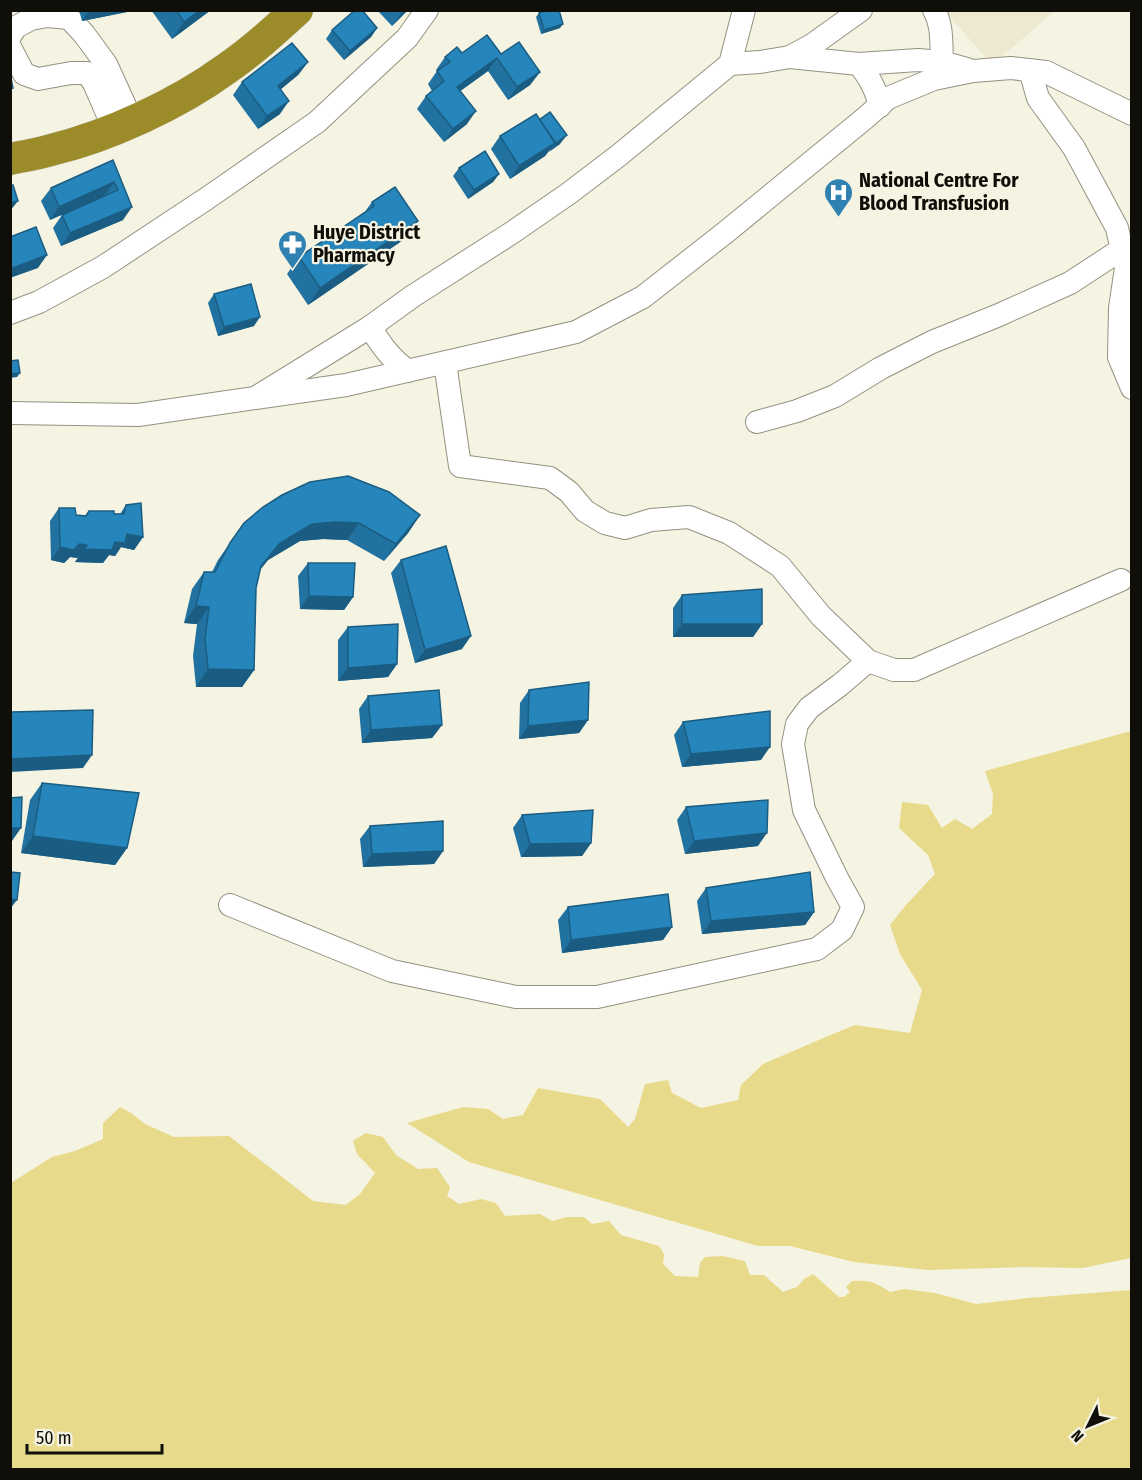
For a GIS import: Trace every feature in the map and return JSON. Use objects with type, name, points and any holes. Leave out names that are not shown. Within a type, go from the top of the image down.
[{"type":"highway","points":[[10,159],[52,150],[123,125],[181,97],[226,69],[297,10]]},
{"type":"street","points":[[10,313],[39,302],[103,267],[317,122],[407,38],[427,10]]},
{"type":"street","points":[[255,398],[370,327],[568,194],[618,156],[730,63],[744,10]]},
{"type":"street","points":[[790,57],[812,45],[861,10]]},
{"type":"street","points":[[934,10],[939,18],[942,62]]},
{"type":"street","points":[[10,36],[16,27],[31,19],[47,16],[69,18],[106,64],[123,125]]},
{"type":"street","points":[[10,47],[24,74],[38,79],[71,73],[87,73],[123,125]]},
{"type":"street","points":[[730,63],[760,62],[790,57],[859,64],[918,60],[942,62],[973,71]]},
{"type":"street","points":[[859,64],[876,88],[880,106]]},
{"type":"street","points":[[10,413],[138,415],[346,385],[576,332],[643,297],[726,232],[888,98],[934,79],[973,71],[1011,68],[1046,72],[1131,114]]},
{"type":"street","points":[[1030,70],[1038,98],[1074,148],[1117,228],[1126,268],[1120,308],[1119,357],[1131,388]]},
{"type":"street","points":[[757,422],[797,411],[835,396],[881,368],[932,342],[1070,283],[1122,249]]},
{"type":"street","points":[[370,327],[391,357],[408,371]]},
{"type":"street","points":[[445,363],[460,465],[550,478],[569,492],[585,511],[605,523],[625,528],[651,520],[689,517],[729,533],[780,566],[821,616],[868,661],[894,670],[914,669],[1121,580]]},
{"type":"street","points":[[230,905],[392,971],[516,997],[597,997],[818,949],[842,930],[853,907],[804,810],[793,744],[797,724],[809,708],[868,661]]},
{"type":"shaded area","points":[[945,11],[1055,11],[992,65]]},
{"type":"shaded area","points":[[1131,731],[1131,1258],[1083,1268],[928,1270],[854,1262],[790,1246],[758,1246],[469,1162],[407,1123],[463,1107],[488,1109],[503,1119],[523,1115],[538,1088],[600,1099],[628,1127],[635,1119],[645,1084],[668,1080],[672,1093],[701,1108],[738,1100],[741,1085],[763,1064],[855,1025],[910,1033],[922,990],[900,954],[890,925],[935,874],[928,855],[899,828],[902,802],[928,805],[942,828],[955,819],[972,829],[992,814],[993,794],[985,771]]},
{"type":"shaded area","points":[[120,1107],[145,1124],[174,1137],[229,1136],[313,1201],[346,1205],[360,1194],[375,1173],[357,1154],[353,1141],[366,1133],[383,1137],[396,1155],[418,1169],[437,1168],[450,1187],[447,1196],[459,1204],[481,1199],[496,1203],[505,1216],[540,1214],[552,1221],[567,1217],[584,1217],[592,1224],[609,1221],[621,1235],[659,1246],[664,1254],[663,1264],[675,1276],[698,1277],[700,1263],[705,1257],[722,1256],[745,1261],[750,1275],[764,1275],[783,1292],[797,1287],[813,1274],[839,1297],[844,1297],[850,1292],[846,1287],[852,1281],[872,1282],[890,1292],[904,1289],[935,1293],[976,1304],[1131,1290],[1131,1469],[11,1469],[11,1183],[52,1157],[75,1151],[103,1139],[103,1123]]},
{"type":"building","points":[[176,10],[200,10],[184,22]]},
{"type":"building","points":[[355,10],[362,10],[377,28],[350,51],[332,30]]},
{"type":"building","points":[[559,10],[563,24],[544,30],[539,13]]},
{"type":"building","points":[[487,35],[501,54],[519,42],[540,72],[517,87],[497,58],[457,87],[476,111],[453,129],[426,96],[444,81],[437,71],[450,62],[445,57],[457,47],[462,53]]},
{"type":"building","points":[[292,43],[308,62],[278,86],[289,101],[267,116],[242,82]]},
{"type":"building","points":[[550,112],[567,135],[556,143],[539,120]]},
{"type":"building","points":[[536,114],[555,143],[519,166],[500,136]]},
{"type":"building","points":[[485,151],[499,174],[474,190],[459,168]]},
{"type":"building","points":[[113,160],[132,207],[70,233],[62,215],[118,190],[114,182],[59,207],[51,188]]},
{"type":"building","points":[[13,185],[18,201],[10,203],[10,186]]},
{"type":"building","points":[[395,187],[418,221],[320,288],[299,257],[374,206],[372,202]]},
{"type":"building","points":[[36,227],[47,255],[10,269],[10,237]]},
{"type":"building","points":[[251,284],[260,317],[224,327],[214,294]]},
{"type":"building","points":[[18,360],[20,373],[10,374],[10,361]]},
{"type":"building","points":[[348,476],[389,492],[420,515],[396,544],[359,523],[335,522],[312,524],[280,543],[261,566],[256,588],[254,670],[208,669],[205,639],[209,607],[196,606],[204,572],[215,572],[230,543],[244,523],[263,507],[310,482]]},
{"type":"building","points":[[141,503],[143,537],[127,534],[125,543],[115,542],[112,550],[84,549],[87,545],[79,544],[74,550],[60,547],[59,508],[75,508],[76,515],[86,516],[89,511],[114,511],[114,514],[124,514],[126,505]]},
{"type":"building","points":[[446,546],[471,636],[425,650],[401,560]]},
{"type":"building","points":[[308,563],[355,563],[353,597],[309,596]]},
{"type":"building","points":[[762,589],[762,624],[682,624],[682,595]]},
{"type":"building","points":[[398,624],[397,664],[348,668],[348,627]]},
{"type":"building","points":[[589,682],[588,720],[528,726],[529,690]]},
{"type":"building","points":[[439,690],[442,725],[371,730],[368,696]]},
{"type":"building","points":[[93,710],[92,755],[10,759],[11,712]]},
{"type":"building","points":[[770,711],[770,747],[691,754],[683,722]]},
{"type":"building","points":[[42,783],[139,793],[127,848],[33,836]]},
{"type":"building","points":[[22,797],[21,828],[10,828],[10,798]]},
{"type":"building","points":[[768,800],[767,833],[694,841],[686,807]]},
{"type":"building","points":[[593,810],[591,843],[530,844],[522,815]]},
{"type":"building","points":[[443,821],[443,851],[372,854],[370,826]]},
{"type":"building","points":[[10,872],[20,873],[17,900],[10,899]]},
{"type":"building","points":[[810,872],[814,912],[711,921],[706,888]]},
{"type":"building","points":[[668,894],[672,927],[571,940],[568,907]]},
{"type":"place","name":"National Centre For Blood Transfusion","points":[[838,218]]},
{"type":"place","name":"Huye District Pharmacy","points":[[292,270]]}]
